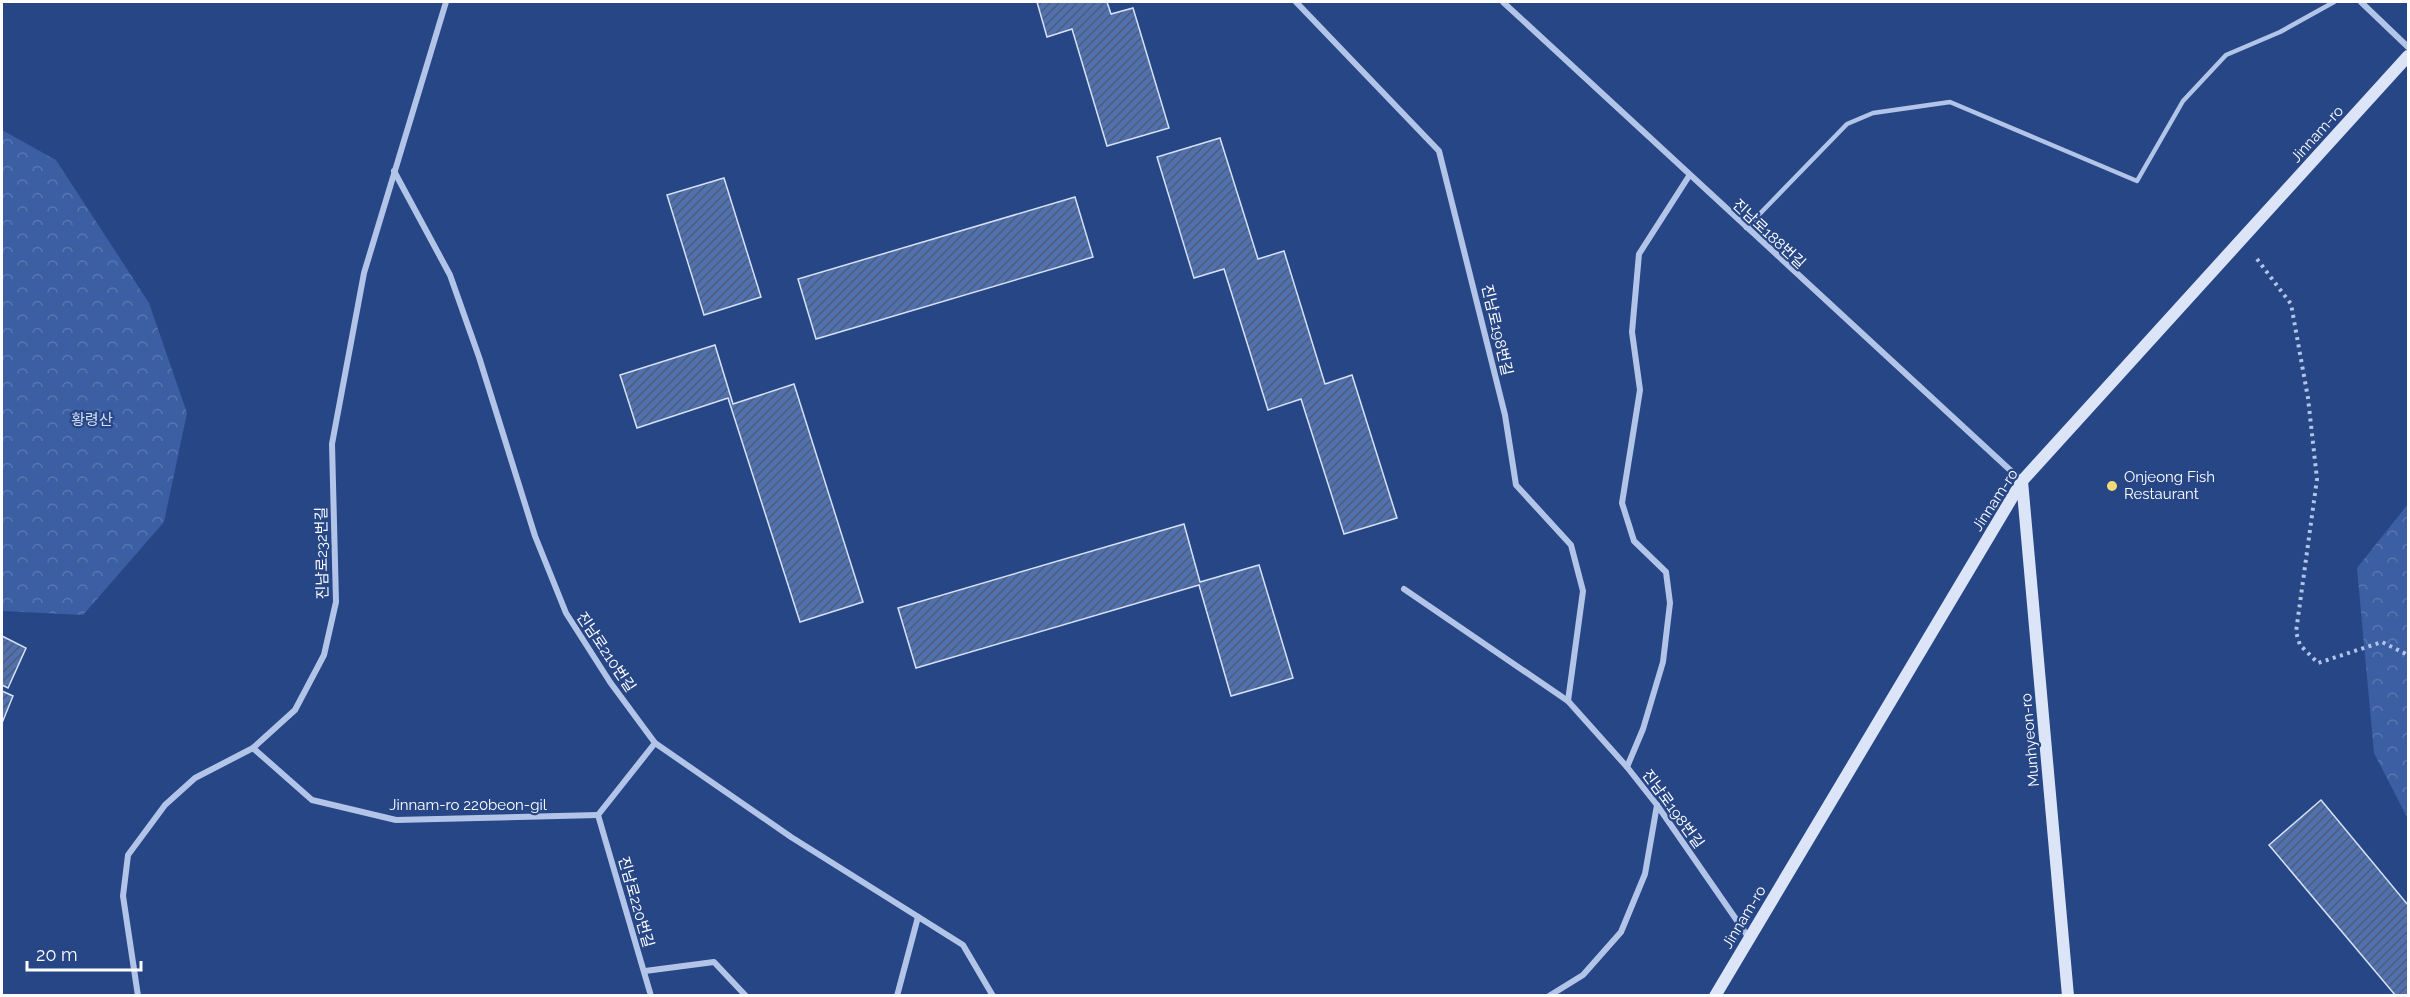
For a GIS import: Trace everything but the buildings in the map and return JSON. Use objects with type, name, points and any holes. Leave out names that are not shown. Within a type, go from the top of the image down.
[{"type":"main road","name":"Jinnam-ro","points":[[1715,996],[2022,481],[2409,56]]},
{"type":"main road","name":"Munhyeon-ro","points":[[2022,481],[2068,996]]},
{"type":"street","name":"진남로232번길","points":[[138,996],[123,896],[128,855],[165,805],[195,778],[253,748],[295,710],[324,655],[336,602],[332,444],[364,273],[446,2]]},
{"type":"street","name":"진남로198번길","points":[[1296,2],[1439,150],[1504,415],[1516,485],[1571,545],[1583,591],[1568,701]]},
{"type":"street","name":"진남로188번길","points":[[1503,2],[2022,481]]},
{"type":"street","points":[[2361,2],[2409,47]]},
{"type":"street","name":"진남로210번길","points":[[394,171],[450,275],[479,357],[535,536],[566,613],[610,682],[655,743],[791,837],[963,945],[993,996]]},
{"type":"street","points":[[1627,767],[1644,729],[1664,662],[1670,603],[1666,572],[1634,541],[1622,503],[1640,390],[1632,332],[1639,254],[1689,176]]},
{"type":"street","name":"진남로198번길","points":[[1404,589],[1568,701],[1627,767],[1749,938]]},
{"type":"street","points":[[598,814],[655,743]]},
{"type":"street","name":"Jinnam-ro 220beon-gil","points":[[253,748],[312,800],[396,820],[598,814]]},
{"type":"street","points":[[1549,996],[1583,975],[1621,932],[1645,874],[1656,805]]},
{"type":"street","name":"진남로220번길","points":[[598,814],[651,996]]},
{"type":"street","points":[[897,996],[918,916]]},
{"type":"street","points":[[645,971],[714,962],[746,996]]},
{"type":"lane","points":[[1746,228],[1847,124],[1873,113],[1950,102],[2137,181],[2183,101],[2226,55],[2280,32],[2334,2]]},
{"type":"path","points":[[2242,239],[2291,304],[2308,398],[2318,479],[2298,608],[2296,632],[2300,645],[2318,663],[2382,642],[2409,655]]},
{"type":"green space","name":"황령산","points":[[2,130],[56,160],[149,303],[187,413],[164,522],[83,615],[2,611]]},
{"type":"green space","points":[[2408,504],[2408,819],[2374,753],[2357,568]]},
{"type":"place","name":"Onjeong Fish Restaurant","points":[[2112,486]]}]
